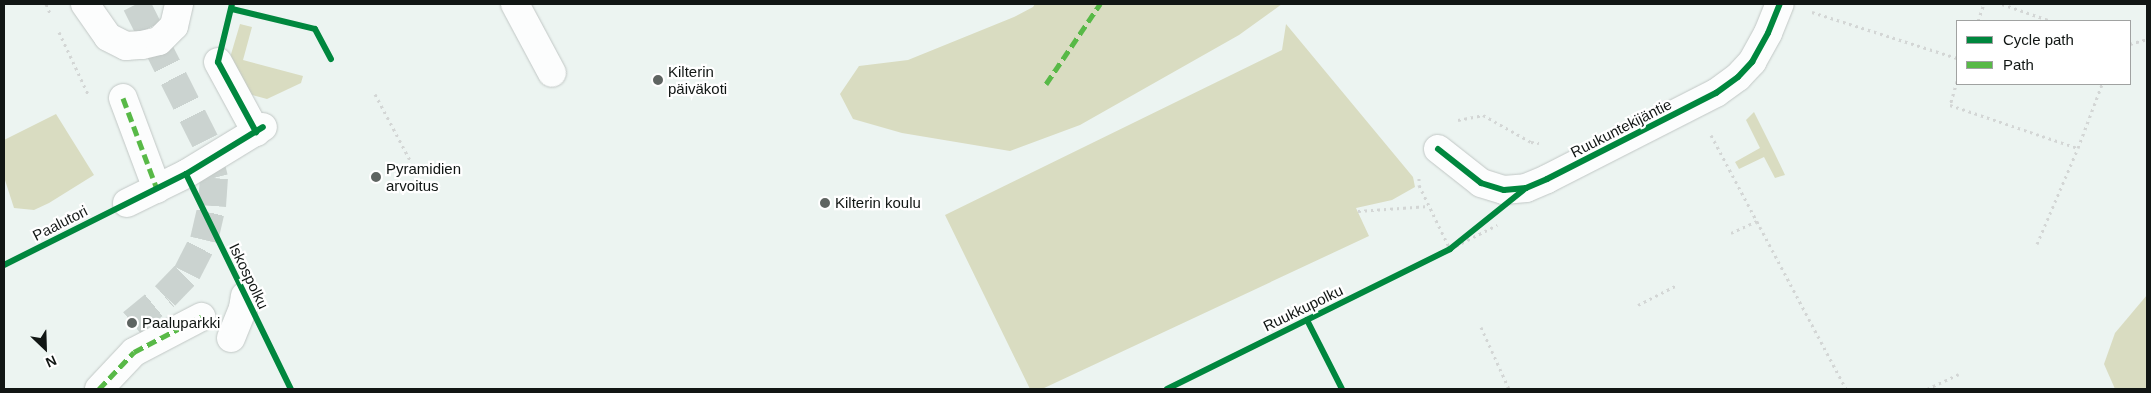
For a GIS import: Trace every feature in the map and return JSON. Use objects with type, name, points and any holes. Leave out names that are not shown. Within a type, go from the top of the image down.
[{"type":"street","points":[[85,4],[108,37],[126,46],[159,41],[174,26],[179,4]]},
{"type":"street","points":[[515,4],[552,73]]},
{"type":"street","name":"Ruukuntekijäntie","points":[[1438,149],[1481,183],[1504,190],[1526,188],[1716,93],[1738,77],[1752,62],[1768,33],[1780,4]]},
{"type":"street","points":[[127,203],[157,189],[260,129],[218,62]]},
{"type":"street","points":[[123,98],[157,189]]},
{"type":"street","points":[[230,338],[243,308],[245,296]]},
{"type":"street","points":[[99,389],[134,352],[200,318]]},
{"type":"path","points":[[1978,20],[1984,4]]},
{"type":"path","points":[[2002,4],[2048,20]]},
{"type":"path","points":[[1810,12],[1956,58]]},
{"type":"path","points":[[2131,44],[2147,39]]},
{"type":"path","points":[[1956,84],[1950,104],[2078,148]]},
{"type":"path","points":[[2037,244],[2078,148],[2102,85]]},
{"type":"path","points":[[376,94],[410,160]]},
{"type":"path","points":[[1456,121],[1463,117],[1483,115],[1531,142],[1545,145]]},
{"type":"path","points":[[1708,128],[1846,389]]},
{"type":"path","points":[[1419,177],[1419,185],[1450,249]]},
{"type":"path","points":[[1358,211],[1429,206]]},
{"type":"path","points":[[1731,233],[1757,221]]},
{"type":"path","points":[[1442,253],[1450,249],[1476,228]]},
{"type":"path","points":[[1638,305],[1675,286]]},
{"type":"path","points":[[1481,327],[1509,389]]},
{"type":"path","points":[[1928,389],[1959,374]]},
{"type":"green space","points":[[1035,4],[1282,4],[1239,35],[1080,125],[1010,151],[902,133],[853,119],[840,94],[859,66],[908,60],[1014,17]]},
{"type":"green space","points":[[240,24],[252,27],[243,60],[303,76],[301,83],[267,99],[245,93],[229,61]]},
{"type":"green space","points":[[1286,24],[1413,177],[1415,187],[1392,200],[1356,208],[1369,236],[1042,389],[1030,389],[945,215],[1282,50]]},
{"type":"green space","points":[[1754,112],[1785,175],[1775,178],[1764,157],[1739,169],[1735,162],[1760,148],[1746,120]]},
{"type":"green space","points":[[56,114],[94,175],[49,203],[34,210],[14,208],[4,177],[4,140]]},
{"type":"green space","points":[[2147,295],[2147,389],[2115,389],[2104,364],[2115,333]]},
{"type":"tunnel","points":[[132,323],[165,296],[187,273],[204,240],[212,206],[214,178],[205,141],[136,4]]},
{"type":"marked path","points":[[1046,84],[1100,4]]},
{"type":"marked path","points":[[123,98],[157,189]]},
{"type":"marked path","points":[[99,389],[134,352],[201,317]]},
{"type":"cycle path","points":[[232,4],[218,62],[256,132]]},
{"type":"cycle path","points":[[1438,149],[1481,183],[1504,190],[1526,188],[1716,93],[1738,77],[1752,62],[1768,33],[1780,4]]},
{"type":"cycle path","points":[[232,9],[315,29],[331,59]]},
{"type":"cycle path","name":"Paalutori","points":[[4,265],[186,174],[263,127]]},
{"type":"cycle path","name":"Iskospolku","points":[[186,174],[291,389]]},
{"type":"cycle path","name":"Ruukkupolku","points":[[1167,389],[1450,249],[1526,188]]},
{"type":"cycle path","name":"Ruukkupolku","points":[[1307,320],[1342,389]]},
{"type":"place","name":"Kilterin päiväkoti","points":[[658,80]]},
{"type":"place","name":"Pyramidien arvoitus","points":[[376,177]]},
{"type":"place","name":"Kilterin koulu","points":[[825,203]]},
{"type":"place","name":"Paaluparkki","points":[[132,323]]}]
